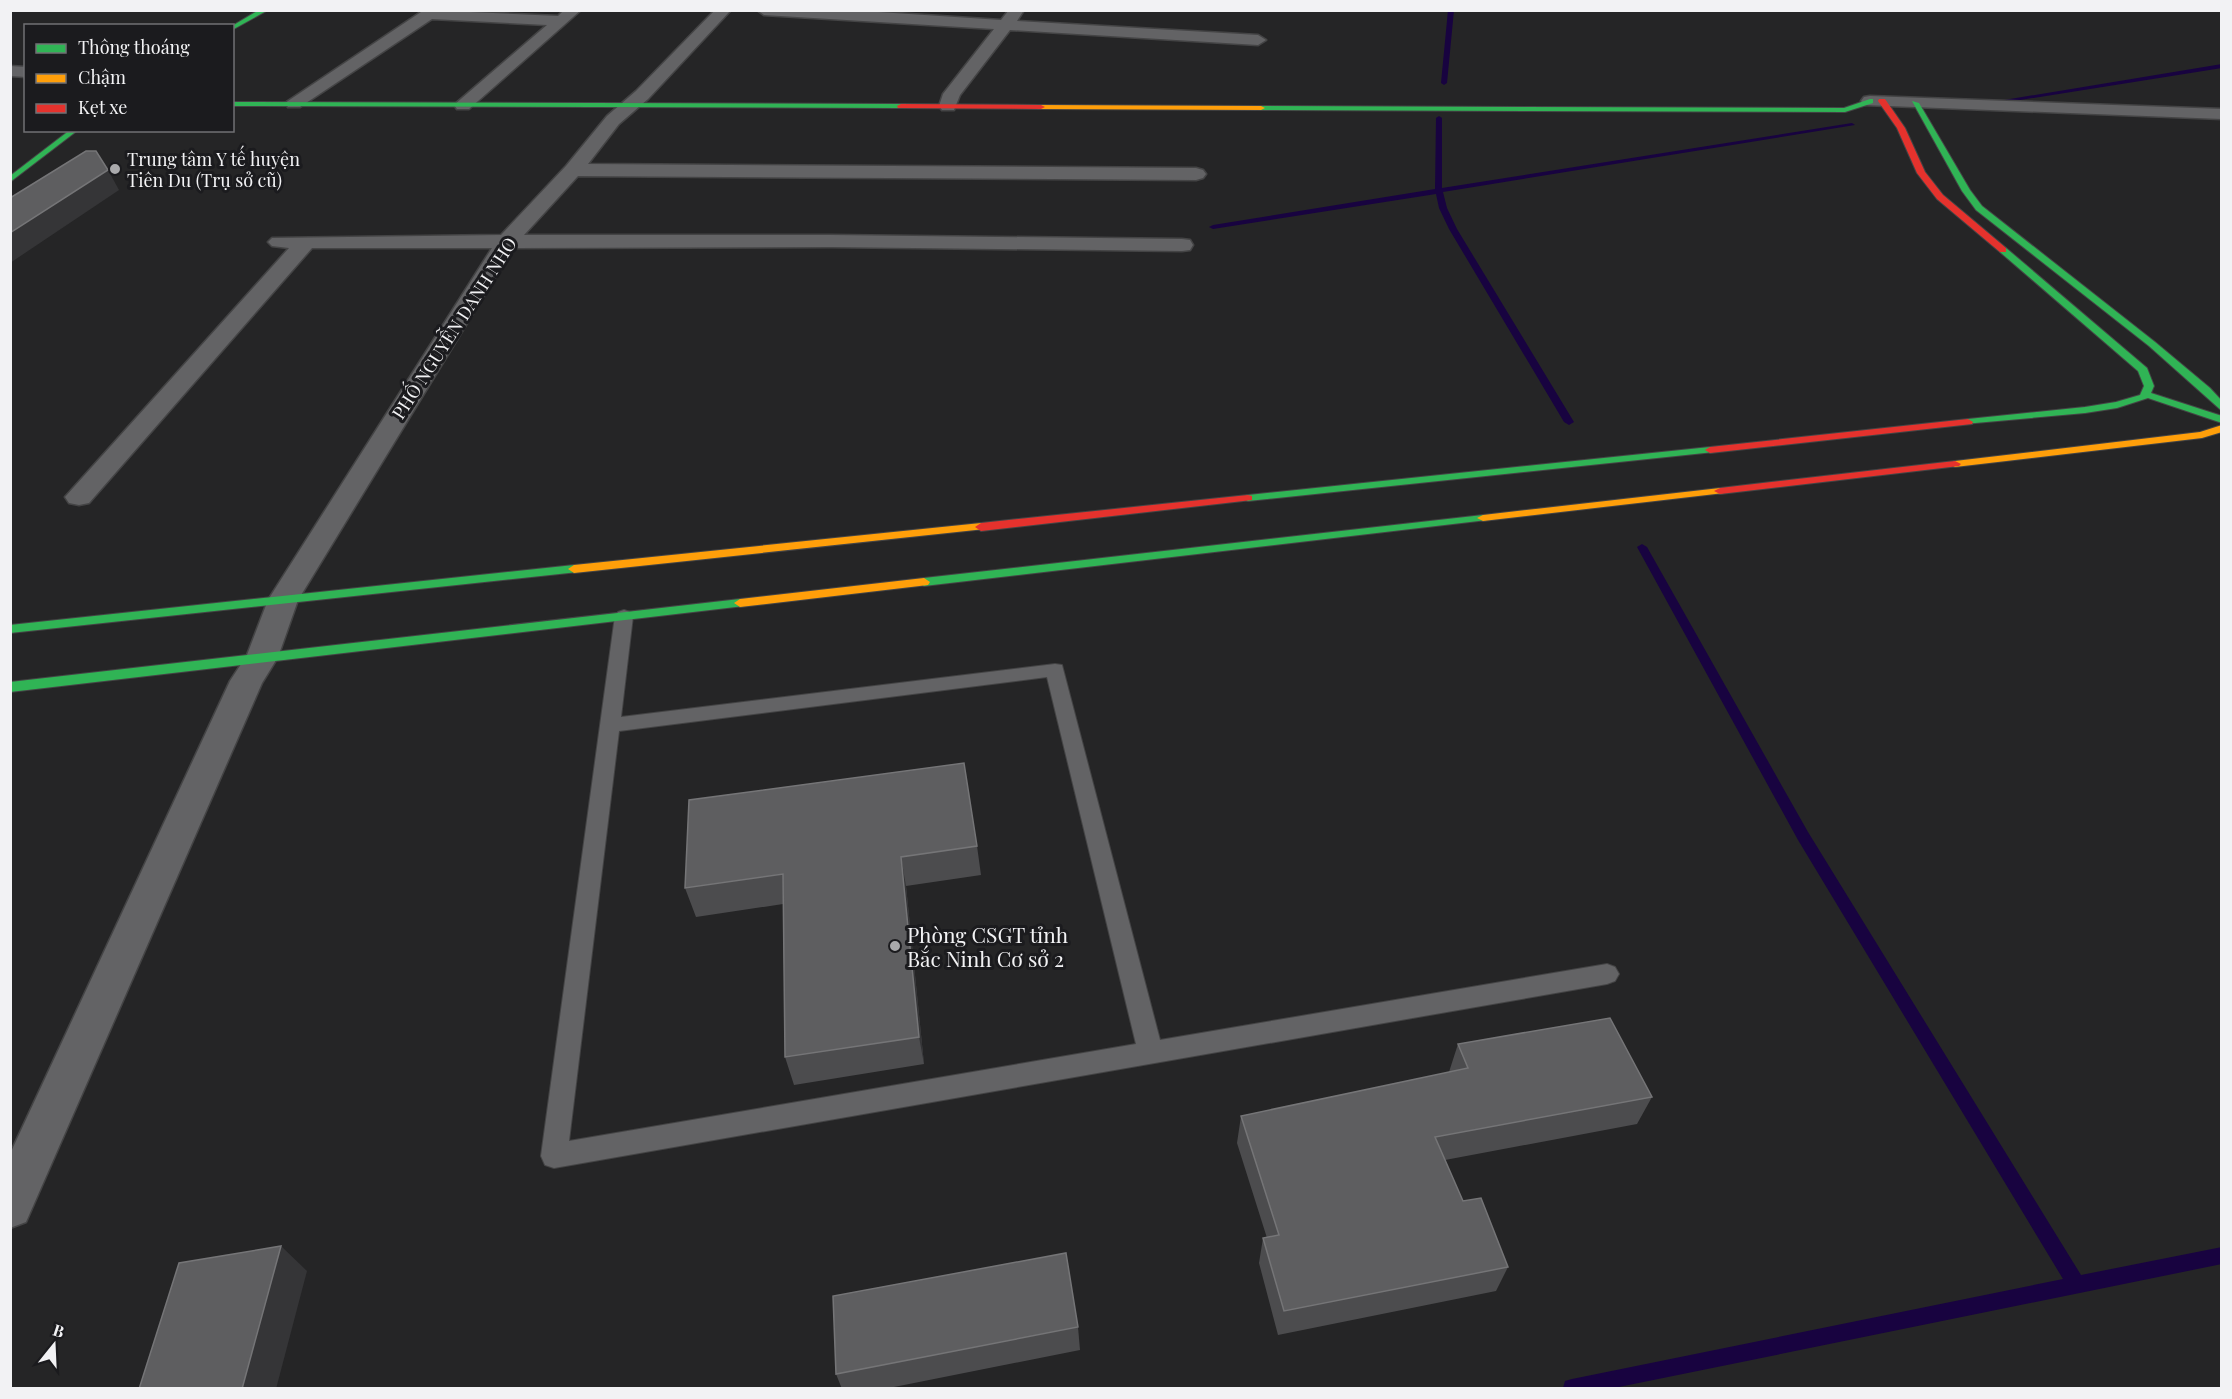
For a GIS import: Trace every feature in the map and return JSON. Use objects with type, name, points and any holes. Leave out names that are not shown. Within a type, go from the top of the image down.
[{"type":"street","points":[[234,27],[265,10]]},
{"type":"street","name":"PHỐ NGUYỄN DANH NHO","points":[[10,1206],[246,681],[262,657],[283,600],[506,242],[573,170],[613,120],[636,100],[724,10]]},
{"type":"street","points":[[764,10],[1258,40]]},
{"type":"street","points":[[950,100],[1017,10]]},
{"type":"street","points":[[234,104],[300,98],[432,12],[567,16]]},
{"type":"street","points":[[468,100],[567,16]]},
{"type":"street","points":[[234,93],[300,98],[468,100],[1221,100],[1845,110],[1876,101]]},
{"type":"street","points":[[950,100],[1127,93]]},
{"type":"street","points":[[1838,95],[1876,101],[1915,103],[2222,114]]},
{"type":"street","points":[[10,629],[2085,410],[2118,405],[2144,397],[2149,386],[2143,370],[1940,197],[1921,173],[1901,128],[1876,101]]},
{"type":"street","points":[[1915,103],[1966,191],[1979,208],[2152,344],[2206,390],[2222,408]]},
{"type":"street","points":[[10,180],[72,132]]},
{"type":"street","points":[[573,170],[1196,174]]},
{"type":"street","points":[[279,242],[831,241],[1182,245]]},
{"type":"street","points":[[79,497],[305,243]]},
{"type":"street","points":[[2145,394],[2222,420]]},
{"type":"street","points":[[10,687],[2164,440],[2202,435],[2222,428]]},
{"type":"street","points":[[1439,478],[1469,520]]},
{"type":"lane","points":[[624,616],[554,1156],[1607,974]]},
{"type":"lane","points":[[610,725],[1055,670],[1151,1053]]},
{"type":"building","points":[[86,151],[96,151],[108,170],[10,233],[10,198]]},
{"type":"building","points":[[964,763],[977,846],[901,857],[919,1037],[785,1057],[783,874],[685,888],[689,800]]},
{"type":"building","points":[[1610,1018],[1652,1097],[1435,1137],[1463,1201],[1481,1198],[1508,1267],[1284,1311],[1263,1238],[1279,1235],[1241,1116],[1468,1068],[1458,1044]]},
{"type":"building","points":[[281,1246],[242,1389],[139,1389],[179,1263]]},
{"type":"building","points":[[1066,1253],[1078,1327],[836,1374],[833,1296]]},
{"type":"waterway","points":[[1444,83],[1451,10]]},
{"type":"waterway","points":[[1989,103],[2222,66]]},
{"type":"waterway","points":[[1439,118],[1439,191]]},
{"type":"waterway","points":[[1439,191],[1852,125]]},
{"type":"waterway","points":[[1213,227],[1439,191]]},
{"type":"waterway","points":[[1439,191],[1443,208],[1453,229],[1569,422]]},
{"type":"waterway","points":[[1642,547],[1803,836],[2077,1285]]},
{"type":"waterway","points":[[2077,1285],[2222,1255]]},
{"type":"waterway","points":[[1572,1388],[2077,1285]]},
{"type":"traffic: fast","points":[[234,27],[265,10]]},
{"type":"traffic: fast","points":[[1261,108],[1845,110],[1870,101]]},
{"type":"traffic: fast","points":[[1915,103],[1966,191],[1979,208],[2152,344],[2206,390],[2222,408]]},
{"type":"traffic: fast","points":[[234,104],[901,106]]},
{"type":"traffic: fast","points":[[10,180],[72,132]]},
{"type":"traffic: fast","points":[[1968,422],[2117,405],[2144,397],[2149,386],[2143,370],[2003,250]]},
{"type":"traffic: fast","points":[[2145,394],[2222,420]]},
{"type":"traffic: fast","points":[[1248,498],[1710,450]]},
{"type":"traffic: fast","points":[[924,582],[1483,518]]},
{"type":"traffic: fast","points":[[10,629],[574,569]]},
{"type":"traffic: fast","points":[[10,687],[740,603]]},
{"type":"traffic: slow","points":[[1041,107],[1261,108]]},
{"type":"traffic: slow","points":[[1955,464],[2202,435],[2222,428]]},
{"type":"traffic: slow","points":[[1483,518],[1720,491]]},
{"type":"traffic: slow","points":[[574,569],[981,527]]},
{"type":"traffic: slow","points":[[740,603],[924,582]]},
{"type":"traffic: jam","points":[[1882,101],[1901,128],[1921,173],[1940,197],[2003,250]]},
{"type":"traffic: jam","points":[[901,106],[1041,107]]},
{"type":"traffic: jam","points":[[1710,450],[1968,422]]},
{"type":"traffic: jam","points":[[1720,491],[1955,464]]},
{"type":"traffic: jam","points":[[981,527],[1248,498]]},
{"type":"place","name":"Trung tâm Y tế huyện Tiên Du (Trụ sở cũ)","points":[[115,169]]},
{"type":"place","name":"Phòng CSGT tỉnh Bắc Ninh Cơ sở 2","points":[[895,946]]}]
